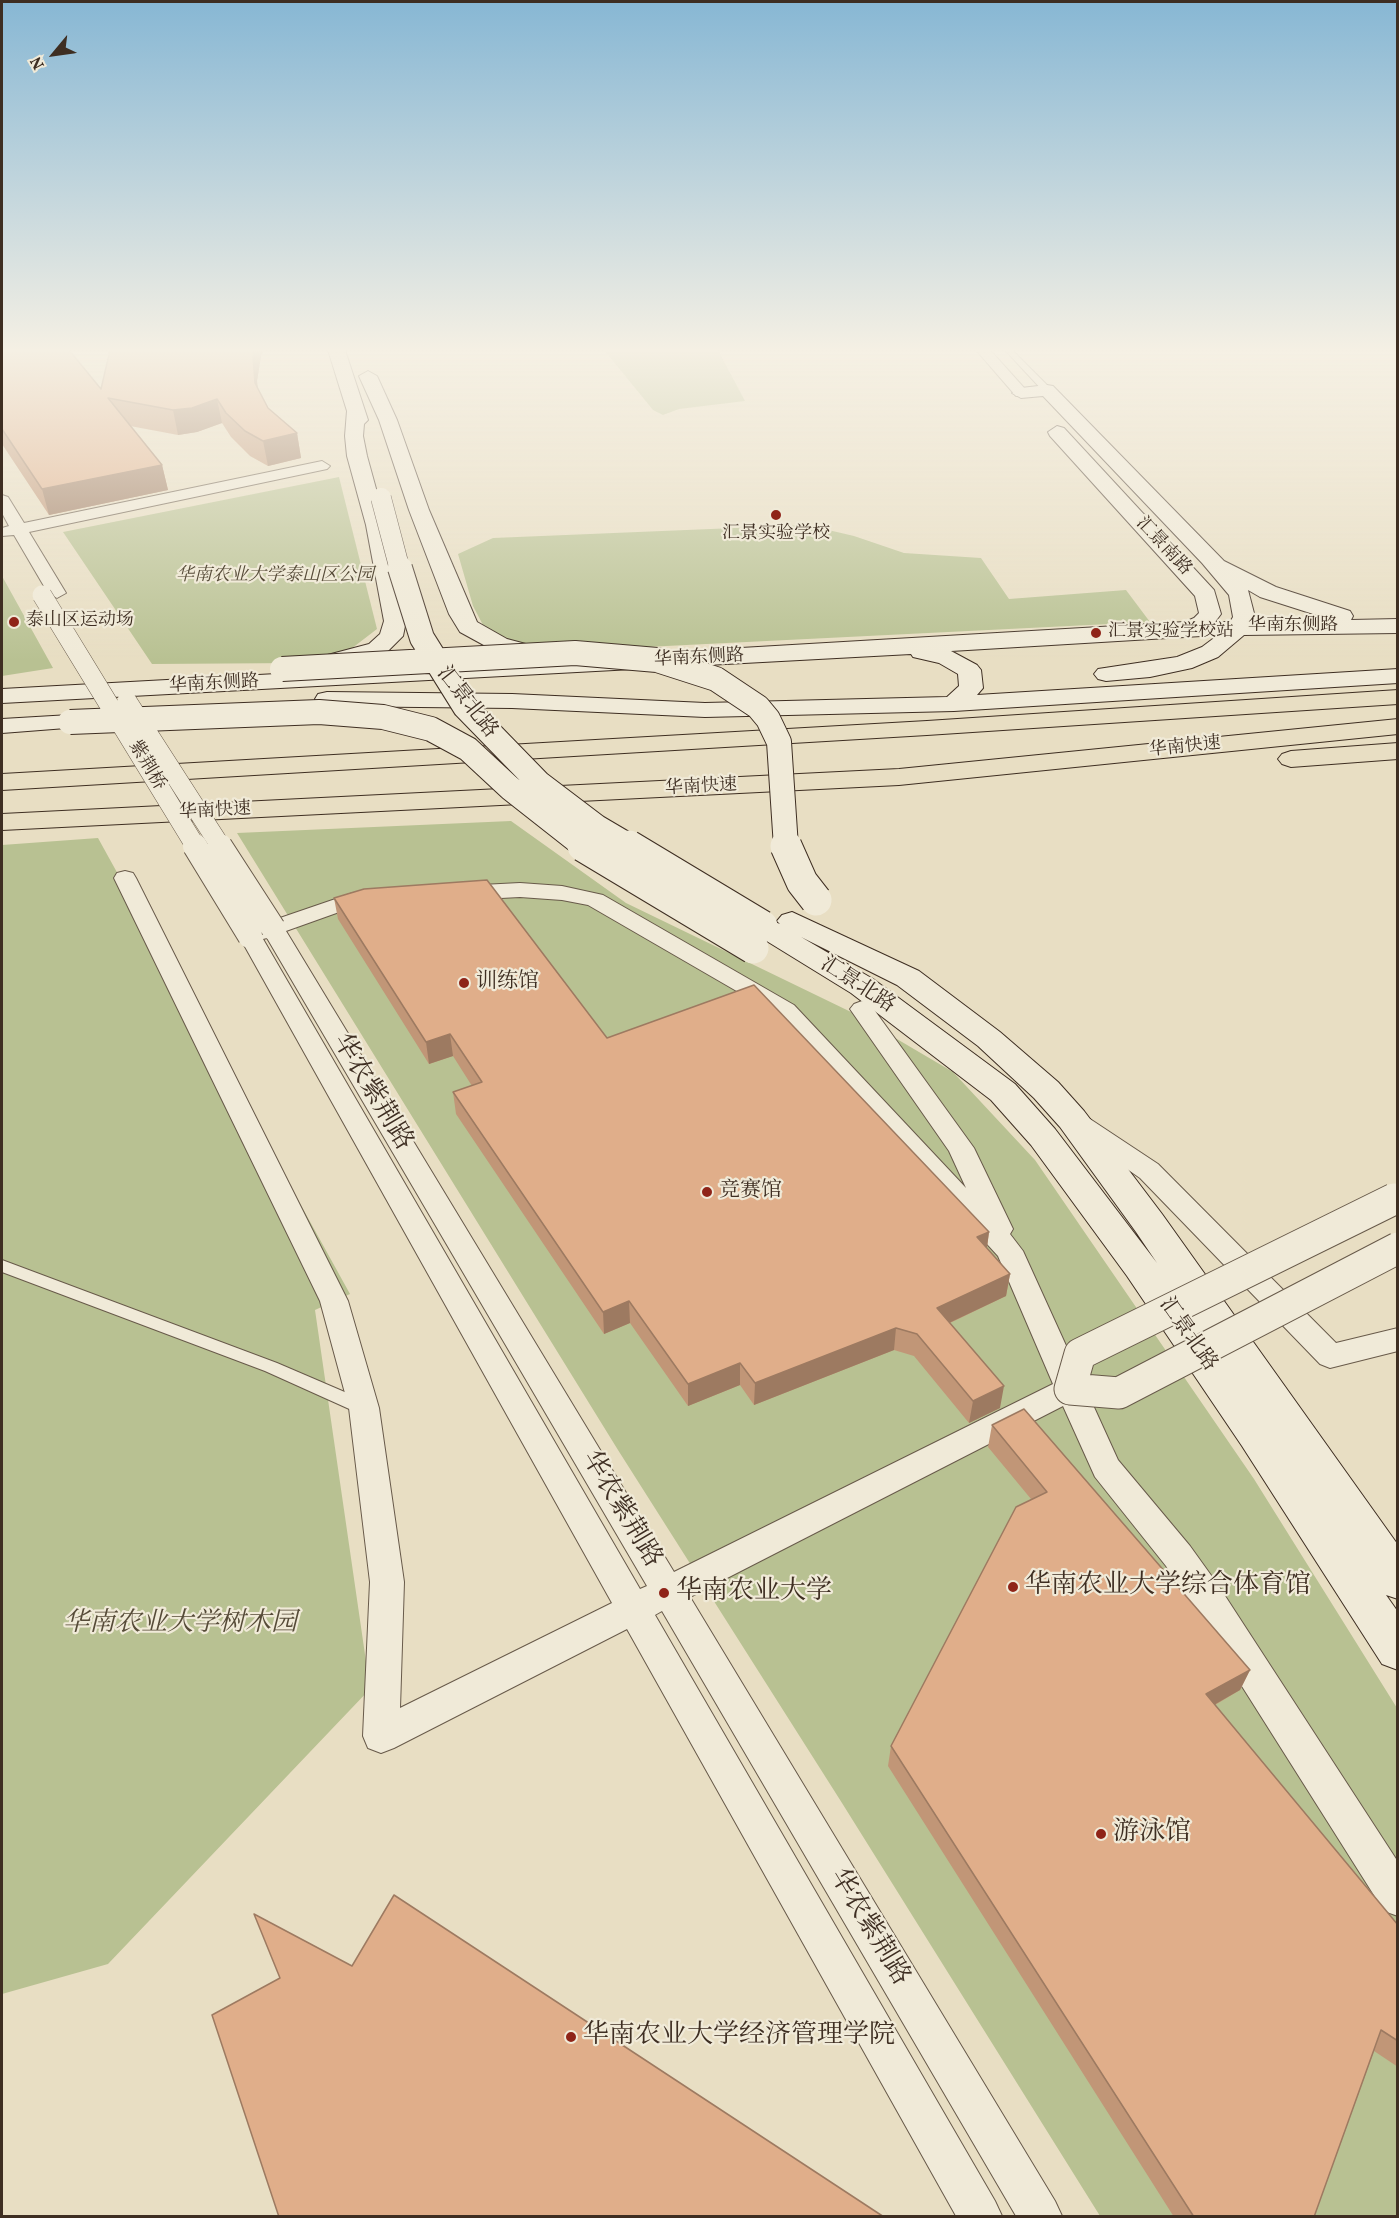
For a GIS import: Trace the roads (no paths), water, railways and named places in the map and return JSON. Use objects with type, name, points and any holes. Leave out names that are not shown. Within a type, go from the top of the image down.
[{"type":"highway","name":"华南快速","points":[[2,782],[832,734],[1398,697]]},
{"type":"highway","name":"华南快速","points":[[2,822],[414,804],[899,777],[1398,726]]},
{"type":"highway","points":[[899,777],[1194,765],[1398,751]]},
{"type":"highway","points":[[2,774],[238,767]]},
{"type":"highway","points":[[2,835],[414,804]]},
{"type":"street","points":[[225,671],[336,661],[377,649],[391,636],[395,621],[394,608],[357,454]]},
{"type":"street","name":"汇景北路","points":[[372,454],[389,498]]},
{"type":"street","name":"汇景北路","points":[[381,454],[410,605],[422,638],[437,666],[465,707],[539,783],[597,827],[862,986],[1003,1092],[1035,1128],[1105,1218],[1256,1434],[1398,1650]]},
{"type":"street","name":"汇景北路","points":[[400,454],[460,614],[468,627],[499,644],[556,659],[637,662]]},
{"type":"street","name":"汇景南路","points":[[1077,454],[1198,585],[1210,605],[1210,614],[1190,629]]},
{"type":"street","name":"汇景南路","points":[[1109,454],[1210,558]]},
{"type":"street","points":[[2,500],[8,530],[322,466]]},
{"type":"street","name":"紫荆桥","points":[[8,530],[262,932]]},
{"type":"street","points":[[1210,558],[1249,583],[1294,602],[1344,617],[1398,625]]},
{"type":"street","points":[[1014,701],[1080,677],[1150,670],[1184,663],[1210,652],[1227,640],[1239,627],[1244,617],[1240,594],[1210,558]]},
{"type":"street","name":"华南东侧路","points":[[2,696],[877,649],[1190,629],[1398,625]]},
{"type":"street","points":[[877,649],[931,654],[959,662],[969,670],[972,679],[971,688],[954,704]]},
{"type":"street","points":[[2,686],[36,681],[575,653],[657,660],[716,680],[758,707],[768,719],[779,742],[786,848],[802,882],[816,900],[847,931],[908,978]]},
{"type":"street","name":"华南东侧路","points":[[2,716],[289,699],[512,701],[705,710],[954,704],[1398,676]]},
{"type":"street","points":[[2,726],[319,712],[383,717],[431,729],[468,749],[510,788],[592,854],[766,930],[862,1009],[967,1063]]},
{"type":"street","points":[[125,878],[334,1301],[364,1408],[387,1582],[381,1736],[1070,1389],[1119,1393],[1398,1248]]},
{"type":"street","points":[[436,895],[520,890],[562,892],[595,900],[764,995],[786,1010],[1009,1251]]},
{"type":"street","points":[[262,932],[353,900],[401,897]]},
{"type":"street","name":"汇景北路","points":[[766,930],[908,978],[1020,1064],[1072,1119],[1149,1223],[1398,1580]]},
{"type":"street","name":"华农紫荆路","points":[[262,932],[669,1592],[1040,2217]]},
{"type":"street","name":"华农紫荆路","points":[[262,932],[634,1610],[980,2217]]},
{"type":"street","points":[[862,1009],[961,1148],[1106,1468],[1206,1596],[1398,1897]]},
{"type":"street","points":[[1072,1119],[1149,1171],[1330,1356],[1398,1339]]},
{"type":"street","points":[[1070,1389],[1080,1354],[1398,1197]]},
{"type":"lane","points":[[2,1266],[271,1367],[364,1408]]},
{"type":"place","name":"汇景实验学校","points":[[776,515]]},
{"type":"place","name":"泰山区运动场","points":[[14,622]]},
{"type":"place","name":"汇景实验学校站","points":[[1096,633]]},
{"type":"place","name":"训练馆","points":[[464,983]]},
{"type":"place","name":"竞赛馆","points":[[707,1192]]},
{"type":"place","name":"华南农业大学综合体育馆","points":[[1013,1587]]},
{"type":"place","name":"华南农业大学","points":[[664,1593]]},
{"type":"place","name":"游泳馆","points":[[1101,1834]]},
{"type":"place","name":"华南农业大学经济管理学院","points":[[571,2037]]},
{"type":"park label","name":"华南农业大学泰山区公园","points":[[275,577]]},
{"type":"park label","name":"华南农业大学树木园","points":[[180,1625]]}]
